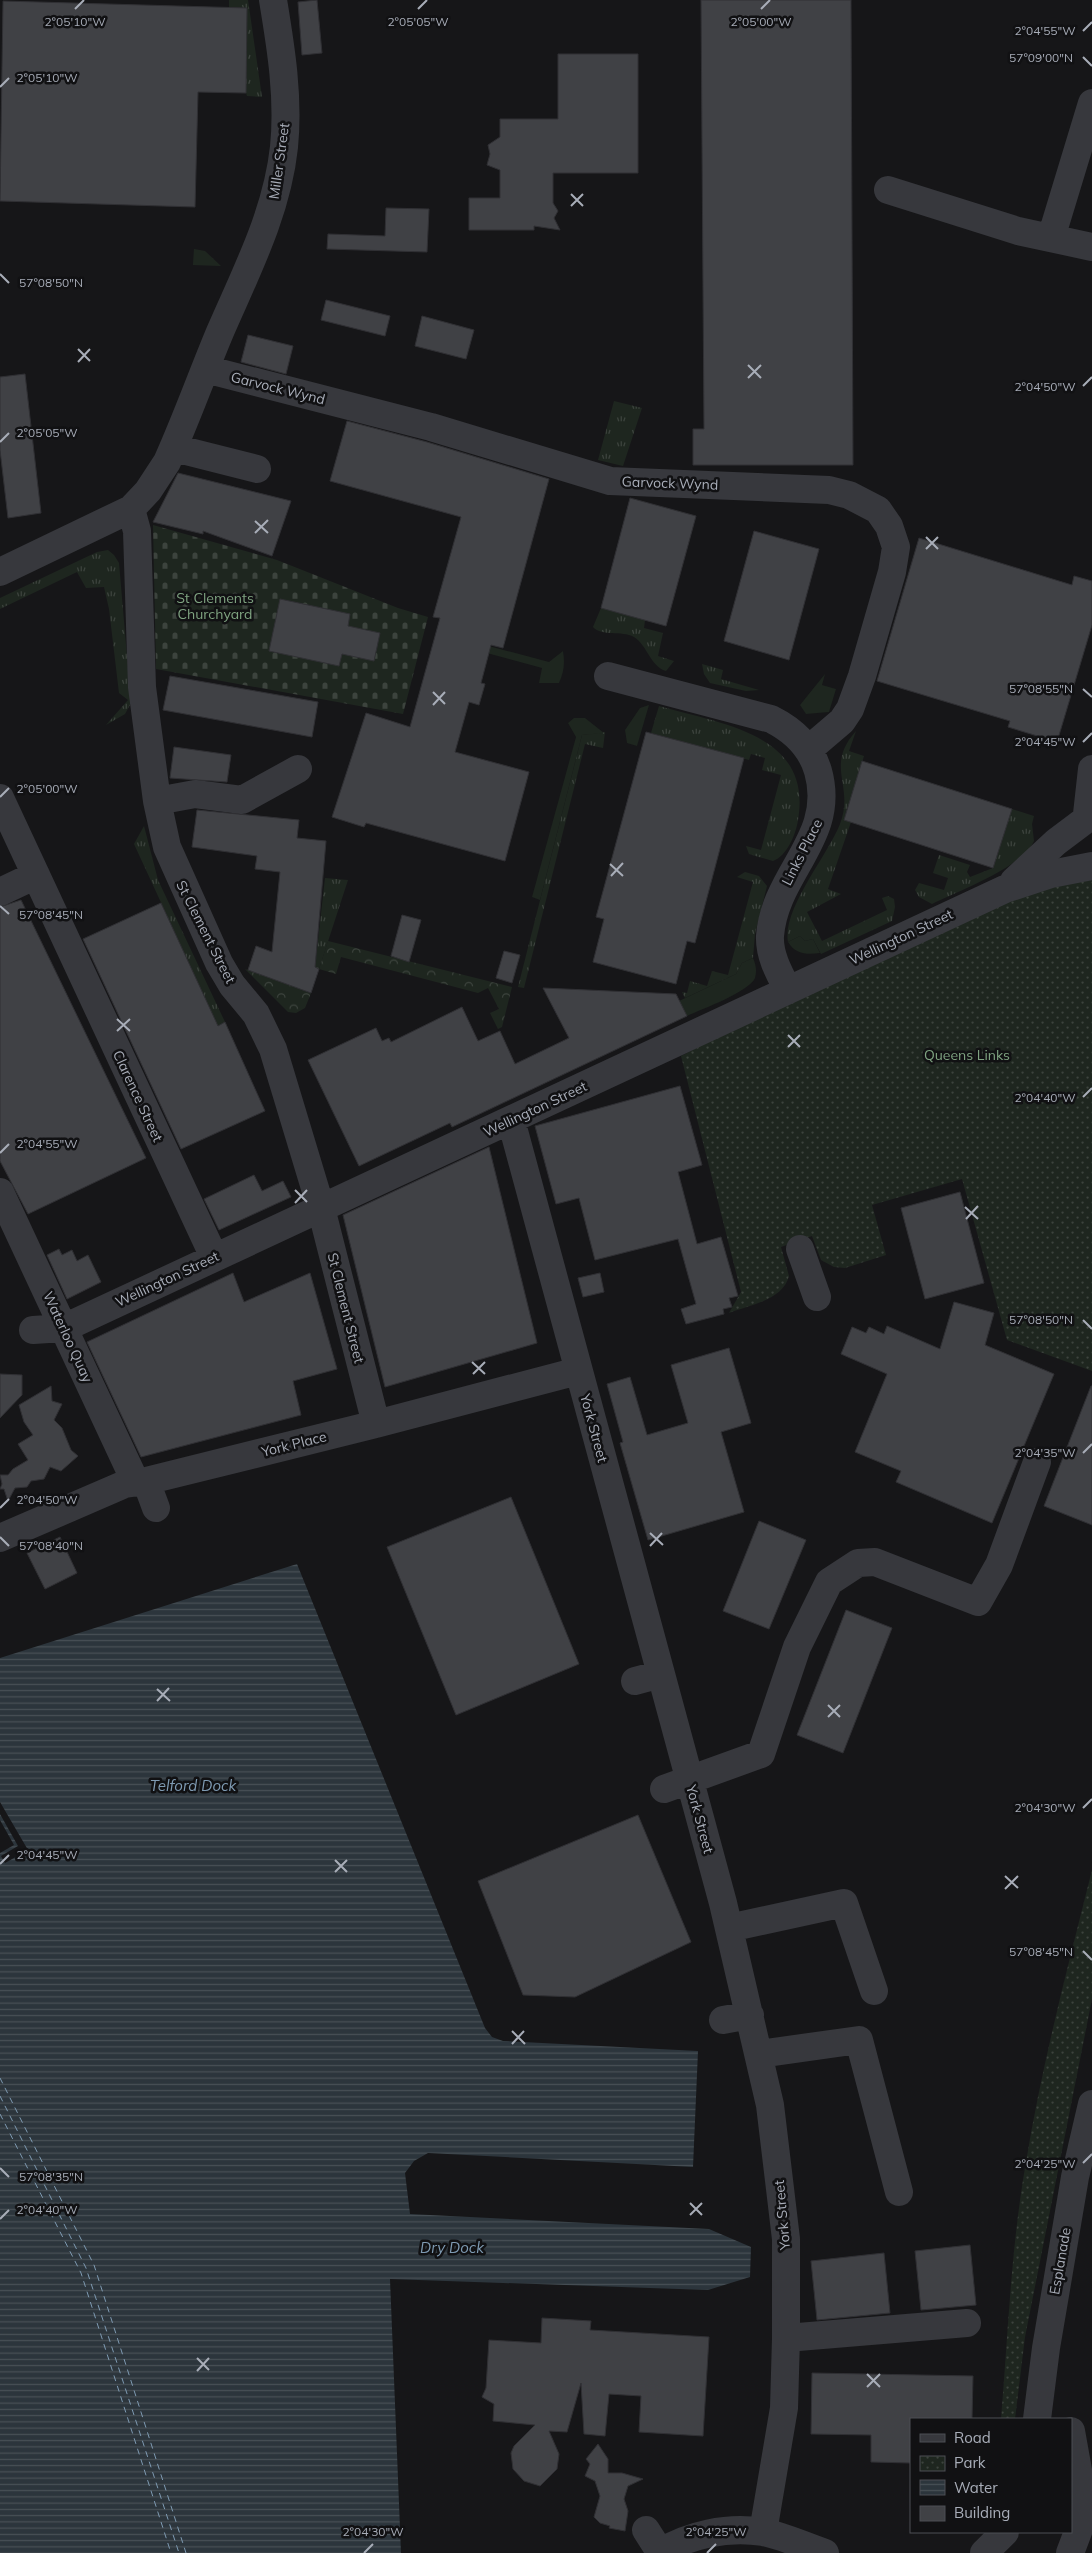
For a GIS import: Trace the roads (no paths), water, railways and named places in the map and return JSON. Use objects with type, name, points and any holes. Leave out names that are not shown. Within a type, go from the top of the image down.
[{"type":"street","name":"Miller Street","points":[[131,509],[156,481],[174,448],[265,227],[278,182],[284,147],[285,105],[280,42],[272,0]]},
{"type":"street","points":[[1051,238],[1092,103]]},
{"type":"street","points":[[888,190],[1018,231],[1092,247]]},
{"type":"street","name":"Garvock Wynd","points":[[205,369],[431,427],[610,481],[829,490],[849,494],[878,510],[889,526],[896,547],[892,572],[862,676],[850,709],[842,721],[808,750]]},
{"type":"street","points":[[174,448],[257,469]]},
{"type":"street","points":[[0,572],[131,509]]},
{"type":"street","name":"St Clement Street","points":[[131,509],[137,531],[142,686],[156,800],[169,855],[228,980],[256,1014],[269,1039],[321,1208],[376,1424]]},
{"type":"street","name":"Links Place","points":[[608,676],[771,718],[788,729],[808,750],[816,765],[821,786],[820,818],[781,894],[770,934],[774,961],[788,990]]},
{"type":"street","points":[[156,800],[195,794],[242,800],[298,769]]},
{"type":"street","points":[[1092,769],[1086,842],[1092,852]]},
{"type":"street","name":"Clarence Street","points":[[0,798],[214,1257]]},
{"type":"street","name":"Wellington Street","points":[[1005,889],[1088,814]]},
{"type":"street","name":"Wellington Street","points":[[64,1328],[1005,889],[1051,874],[1092,866]]},
{"type":"street","points":[[0,892],[36,876]]},
{"type":"street","name":"York Street","points":[[511,1120],[729,1928],[760,2054],[770,2105],[786,2239],[773,2310],[786,2338],[784,2408],[764,2532]]},
{"type":"street","name":"Waterloo Quay","points":[[0,1192],[64,1328],[140,1481],[156,1508]]},
{"type":"street","points":[[800,1249],[817,1297]]},
{"type":"street","points":[[33,1330],[64,1328]]},
{"type":"street","name":"York Place","points":[[7,1534],[83,1500],[140,1481],[376,1424],[578,1371]]},
{"type":"street","points":[[664,1789],[761,1754],[797,1647],[829,1582],[858,1563],[875,1562],[978,1602],[998,1565],[1038,1462]]},
{"type":"street","points":[[634,1681],[661,1674]]},
{"type":"street","points":[[729,1928],[844,1903],[874,1991]]},
{"type":"street","points":[[724,2020],[750,2014]]},
{"type":"street","points":[[760,2054],[859,2040],[899,2192]]},
{"type":"street","name":"Esplanade","points":[[1038,2413],[1046,2348],[1075,2177],[1092,2104]]},
{"type":"street","points":[[786,2338],[967,2323]]},
{"type":"street","points":[[1038,2413],[1063,2415],[1064,2418]]},
{"type":"street","points":[[1070,2553],[1079,2529],[1084,2504],[1072,2437]]},
{"type":"street","points":[[646,2530],[660,2552],[685,2539],[722,2531],[764,2532],[825,2553]]},
{"type":"street","points":[[984,2553],[1004,2533]]},
{"type":"water","points":[[297,1564],[485,2028],[492,2037],[503,2041],[698,2051],[693,2167],[428,2153],[414,2161],[405,2173],[410,2214],[709,2229],[751,2247],[750,2277],[708,2290],[390,2279],[401,2553],[0,2553],[0,1853],[14,1845],[0,1820],[0,1658]]},
{"type":"park label","name":"St Clements Churchyard","points":[[215,606]]},
{"type":"park label","name":"Queens Links","points":[[967,1055]]},
{"type":"water label","name":"Telford Dock","points":[[193,1786]]},
{"type":"water label","name":"Dry Dock","points":[[452,2248]]}]
